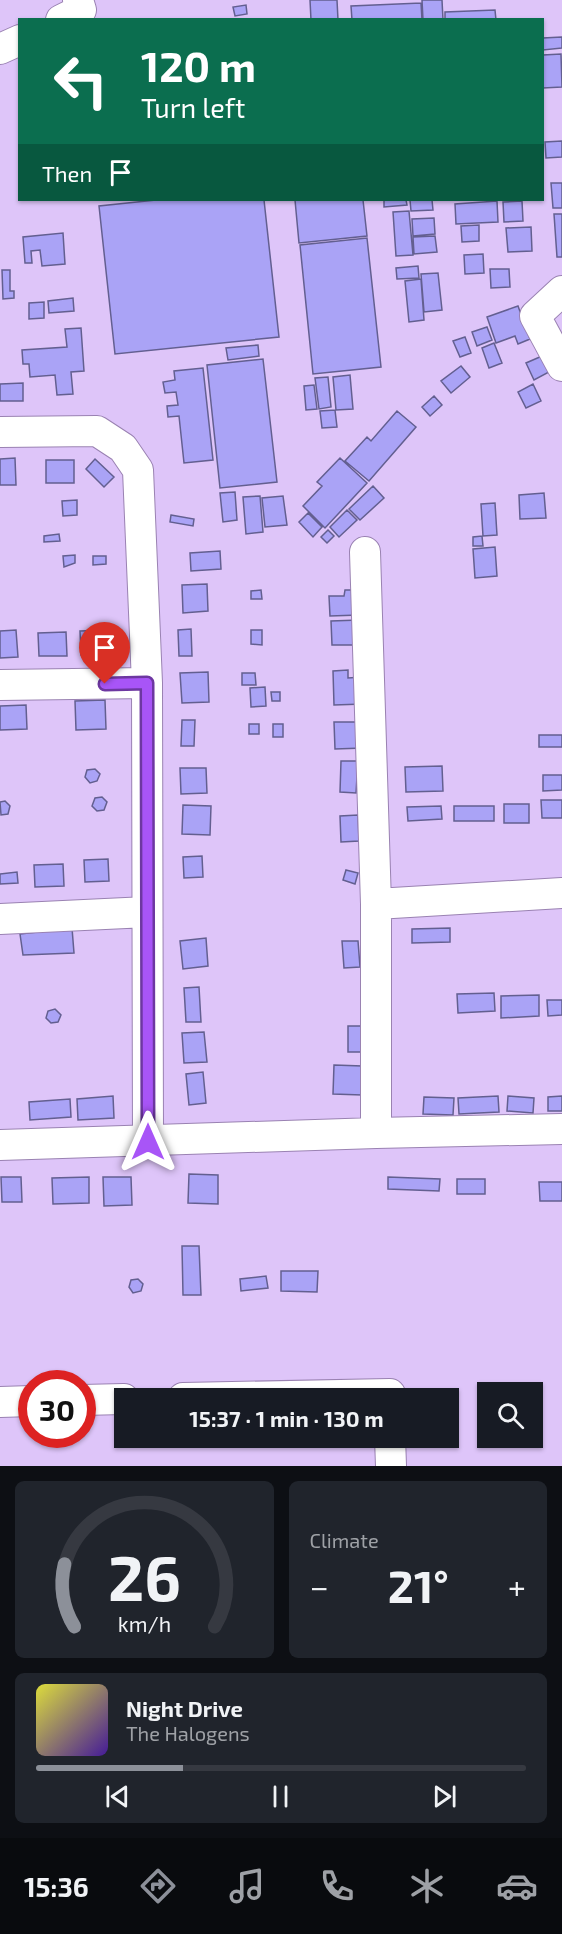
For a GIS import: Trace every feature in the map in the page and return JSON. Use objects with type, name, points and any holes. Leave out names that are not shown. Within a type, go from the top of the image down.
[{"type":"street","points":[[0,49],[18,41]]},
{"type":"street","points":[[562,291],[536,316],[562,366]]},
{"type":"street","points":[[0,432],[98,431],[123,448],[138,470],[147,683],[148,1142]]},
{"type":"street","points":[[365,552],[376,904],[376,1133]]},
{"type":"street","points":[[0,685],[147,683]]},
{"type":"street","points":[[376,904],[562,893]]},
{"type":"street","points":[[0,919],[147,912]]},
{"type":"street","points":[[0,1145],[562,1129]]},
{"type":"street","points":[[96,1400],[114,1399]]},
{"type":"street","points":[[0,1402],[18,1401]]},
{"type":"street","points":[[390,1448],[391,1466]]},
{"type":"building","points":[[310,0],[337,0],[338,18],[311,18]]},
{"type":"building","points":[[422,0],[442,0],[443,18],[423,18]]},
{"type":"building","points":[[421,3],[422,18],[352,18],[351,6]]},
{"type":"building","points":[[246,5],[247,14],[235,16],[233,7]]},
{"type":"building","points":[[495,10],[496,18],[445,18],[445,12]]},
{"type":"building","points":[[562,37],[562,48],[544,50],[544,38]]},
{"type":"building","points":[[561,54],[562,87],[544,88],[544,55]]},
{"type":"building","points":[[562,141],[562,157],[546,158],[545,142]]},
{"type":"building","points":[[551,183],[562,183],[562,208],[553,208]]},
{"type":"building","points":[[146,201],[264,201],[279,337],[115,354],[99,206]]},
{"type":"building","points":[[295,201],[363,201],[367,236],[299,243]]},
{"type":"building","points":[[384,201],[406,201],[407,205],[384,207]]},
{"type":"building","points":[[410,201],[432,201],[433,210],[411,211]]},
{"type":"building","points":[[497,201],[498,222],[456,224],[455,204]]},
{"type":"building","points":[[522,201],[523,221],[504,222],[503,202]]},
{"type":"building","points":[[409,211],[413,255],[396,256],[393,212]]},
{"type":"building","points":[[554,214],[562,214],[562,257],[557,257]]},
{"type":"building","points":[[434,218],[435,234],[413,236],[412,219]]},
{"type":"building","points":[[479,225],[479,241],[462,242],[461,226]]},
{"type":"building","points":[[531,227],[532,251],[508,252],[506,228]]},
{"type":"building","points":[[63,233],[65,264],[42,266],[40,250],[31,251],[32,263],[25,263],[23,237]]},
{"type":"building","points":[[435,236],[437,252],[414,254],[413,237]]},
{"type":"building","points":[[367,238],[381,367],[313,374],[300,245]]},
{"type":"building","points":[[483,254],[484,273],[465,274],[464,255]]},
{"type":"building","points":[[418,266],[419,278],[397,279],[396,268]]},
{"type":"building","points":[[490,269],[509,269],[510,287],[491,288]]},
{"type":"building","points":[[2,270],[10,270],[10,291],[14,291],[14,298],[3,299]]},
{"type":"building","points":[[438,273],[442,310],[424,312],[421,274]]},
{"type":"building","points":[[421,279],[424,320],[409,322],[405,281]]},
{"type":"building","points":[[73,298],[74,311],[49,313],[48,301]]},
{"type":"building","points":[[44,302],[44,318],[29,319],[29,303]]},
{"type":"building","points":[[518,306],[530,339],[518,344],[515,336],[496,343],[487,317]]},
{"type":"building","points":[[487,327],[492,340],[477,346],[472,332]]},
{"type":"building","points":[[81,328],[84,371],[71,372],[73,394],[57,395],[55,375],[30,377],[29,364],[23,364],[22,350],[67,347],[65,329]]},
{"type":"building","points":[[465,337],[471,353],[460,357],[453,341]]},
{"type":"building","points":[[494,343],[502,363],[489,368],[482,348]]},
{"type":"building","points":[[258,345],[259,356],[228,360],[226,348]]},
{"type":"building","points":[[542,356],[549,372],[534,380],[526,363]]},
{"type":"building","points":[[263,359],[277,482],[220,488],[207,365]]},
{"type":"building","points":[[461,366],[470,377],[451,393],[441,381]]},
{"type":"building","points":[[203,368],[213,460],[184,463],[179,416],[168,417],[167,406],[178,405],[176,392],[165,393],[163,382],[175,380],[174,371]]},
{"type":"building","points":[[350,375],[353,409],[336,410],[333,377]]},
{"type":"building","points":[[328,377],[331,407],[319,409],[315,378]]},
{"type":"building","points":[[23,383],[23,401],[0,401],[0,384]]},
{"type":"building","points":[[533,384],[541,401],[526,408],[518,392]]},
{"type":"building","points":[[314,385],[317,409],[306,410],[304,386]]},
{"type":"building","points":[[434,396],[442,405],[430,416],[422,407]]},
{"type":"building","points":[[335,410],[337,427],[322,428],[320,411]]},
{"type":"building","points":[[397,411],[416,427],[369,481],[345,461],[367,437],[371,441]]},
{"type":"building","points":[[15,458],[16,485],[0,485],[0,459]]},
{"type":"building","points":[[340,458],[367,483],[325,528],[303,506],[322,486],[317,482]]},
{"type":"building","points":[[95,459],[114,477],[104,487],[86,469]]},
{"type":"building","points":[[46,460],[74,460],[74,483],[46,483]]},
{"type":"building","points":[[373,486],[384,498],[360,520],[349,509]]},
{"type":"building","points":[[235,492],[237,520],[223,522],[220,493]]},
{"type":"building","points":[[544,493],[546,518],[520,519],[519,495]]},
{"type":"building","points":[[260,496],[263,532],[246,534],[243,497]]},
{"type":"building","points":[[283,496],[287,525],[265,527],[262,498]]},
{"type":"building","points":[[77,500],[77,515],[63,516],[62,501]]},
{"type":"building","points":[[495,503],[497,535],[483,536],[481,504]]},
{"type":"building","points":[[347,510],[357,520],[339,537],[330,527]]},
{"type":"building","points":[[308,513],[322,527],[313,537],[299,522]]},
{"type":"building","points":[[171,515],[194,519],[193,526],[170,522]]},
{"type":"building","points":[[328,530],[334,536],[327,543],[321,537]]},
{"type":"building","points":[[59,534],[60,541],[44,542],[44,536]]},
{"type":"building","points":[[482,536],[483,546],[473,546],[473,537]]},
{"type":"building","points":[[495,547],[497,576],[475,578],[473,549]]},
{"type":"building","points":[[220,551],[221,569],[191,571],[190,553]]},
{"type":"building","points":[[75,555],[75,563],[64,567],[63,556]]},
{"type":"building","points":[[93,556],[106,556],[106,564],[93,565]]},
{"type":"building","points":[[207,584],[208,611],[183,613],[182,585]]},
{"type":"building","points":[[261,590],[262,599],[251,599],[251,591]]},
{"type":"building","points":[[345,590],[359,590],[359,615],[330,616],[329,596],[344,596]]},
{"type":"building","points":[[359,620],[360,645],[332,645],[331,621]]},
{"type":"building","points":[[191,629],[192,656],[179,656],[178,630]]},
{"type":"building","points":[[16,630],[18,657],[0,658],[0,631]]},
{"type":"building","points":[[112,630],[113,653],[81,655],[80,631]]},
{"type":"building","points":[[251,630],[262,630],[262,645],[251,644]]},
{"type":"building","points":[[66,632],[67,656],[39,656],[38,633]]},
{"type":"building","points":[[348,670],[348,678],[362,677],[363,704],[334,705],[333,671]]},
{"type":"building","points":[[208,672],[209,702],[182,703],[180,673]]},
{"type":"building","points":[[242,673],[255,673],[256,685],[242,685]]},
{"type":"building","points":[[265,687],[266,706],[251,707],[250,688]]},
{"type":"building","points":[[271,692],[280,692],[280,701],[272,701]]},
{"type":"building","points":[[105,700],[106,729],[76,730],[75,701]]},
{"type":"building","points":[[26,705],[27,729],[0,730],[0,706]]},
{"type":"building","points":[[182,720],[195,720],[194,746],[181,746]]},
{"type":"building","points":[[334,722],[362,722],[363,748],[335,749]]},
{"type":"building","points":[[249,724],[259,724],[259,734],[249,734]]},
{"type":"building","points":[[273,724],[283,724],[283,737],[273,737]]},
{"type":"building","points":[[539,735],[562,735],[562,747],[539,747]]},
{"type":"building","points":[[341,761],[358,761],[356,793],[340,792]]},
{"type":"building","points":[[442,766],[443,791],[406,792],[405,767]]},
{"type":"building","points":[[180,768],[206,768],[207,793],[181,794]]},
{"type":"building","points":[[95,769],[100,774],[97,781],[90,783],[85,777],[87,770]]},
{"type":"building","points":[[543,775],[562,775],[562,790],[543,791]]},
{"type":"building","points":[[102,797],[107,802],[104,810],[97,811],[92,806],[95,798]]},
{"type":"building","points":[[541,800],[562,800],[562,818],[542,818]]},
{"type":"building","points":[[5,801],[10,806],[8,814],[1,815],[0,802]]},
{"type":"building","points":[[504,804],[529,804],[529,823],[504,823]]},
{"type":"building","points":[[183,805],[211,806],[210,835],[182,834]]},
{"type":"building","points":[[441,806],[442,819],[408,821],[407,807]]},
{"type":"building","points":[[454,806],[494,806],[494,821],[454,821]]},
{"type":"building","points":[[358,815],[359,841],[341,842],[340,816]]},
{"type":"building","points":[[202,856],[203,877],[184,878],[183,857]]},
{"type":"building","points":[[108,859],[109,881],[85,882],[84,860]]},
{"type":"building","points":[[63,864],[64,886],[35,887],[34,865]]},
{"type":"building","points":[[346,870],[358,873],[355,884],[343,880]]},
{"type":"building","points":[[17,872],[18,883],[0,884],[0,874]]},
{"type":"building","points":[[72,928],[74,953],[23,955],[20,934]]},
{"type":"building","points":[[450,928],[450,942],[412,943],[412,929]]},
{"type":"building","points":[[206,938],[208,966],[183,969],[180,941]]},
{"type":"building","points":[[342,941],[358,941],[360,967],[344,968]]},
{"type":"building","points":[[199,987],[201,1022],[186,1022],[184,988]]},
{"type":"building","points":[[494,993],[495,1011],[458,1013],[457,994]]},
{"type":"building","points":[[539,995],[539,1016],[501,1018],[501,996]]},
{"type":"building","points":[[547,1000],[562,1000],[562,1015],[548,1016]]},
{"type":"building","points":[[55,1009],[61,1015],[58,1022],[51,1023],[46,1018],[48,1011]]},
{"type":"building","points":[[348,1026],[363,1026],[363,1052],[348,1052]]},
{"type":"building","points":[[204,1032],[207,1062],[184,1063],[182,1033]]},
{"type":"building","points":[[334,1065],[362,1066],[362,1095],[333,1094]]},
{"type":"building","points":[[203,1072],[206,1103],[189,1105],[186,1074]]},
{"type":"building","points":[[113,1096],[114,1118],[78,1120],[77,1099]]},
{"type":"building","points":[[498,1096],[499,1112],[459,1114],[458,1098]]},
{"type":"building","points":[[508,1096],[534,1098],[533,1113],[507,1111]]},
{"type":"building","points":[[562,1096],[562,1111],[548,1111],[548,1097]]},
{"type":"building","points":[[424,1097],[454,1098],[453,1115],[423,1114]]},
{"type":"building","points":[[70,1099],[71,1117],[30,1120],[29,1102]]},
{"type":"building","points":[[189,1174],[218,1175],[218,1204],[188,1203]]},
{"type":"building","points":[[1,1177],[21,1177],[22,1202],[2,1202]]},
{"type":"building","points":[[89,1177],[89,1203],[53,1204],[52,1178]]},
{"type":"building","points":[[103,1177],[131,1177],[132,1205],[104,1206]]},
{"type":"building","points":[[388,1177],[440,1179],[439,1191],[388,1189]]},
{"type":"building","points":[[457,1179],[485,1179],[485,1194],[457,1194]]},
{"type":"building","points":[[539,1182],[562,1182],[562,1201],[540,1201]]},
{"type":"building","points":[[182,1246],[199,1246],[201,1295],[183,1295]]},
{"type":"building","points":[[281,1271],[318,1271],[317,1292],[281,1291]]},
{"type":"building","points":[[266,1276],[268,1288],[241,1291],[240,1279]]},
{"type":"building","points":[[138,1279],[143,1284],[141,1291],[133,1293],[129,1287],[131,1280]]},
{"type":"route","points":[[105,684],[147,683],[148,1142]]}]
